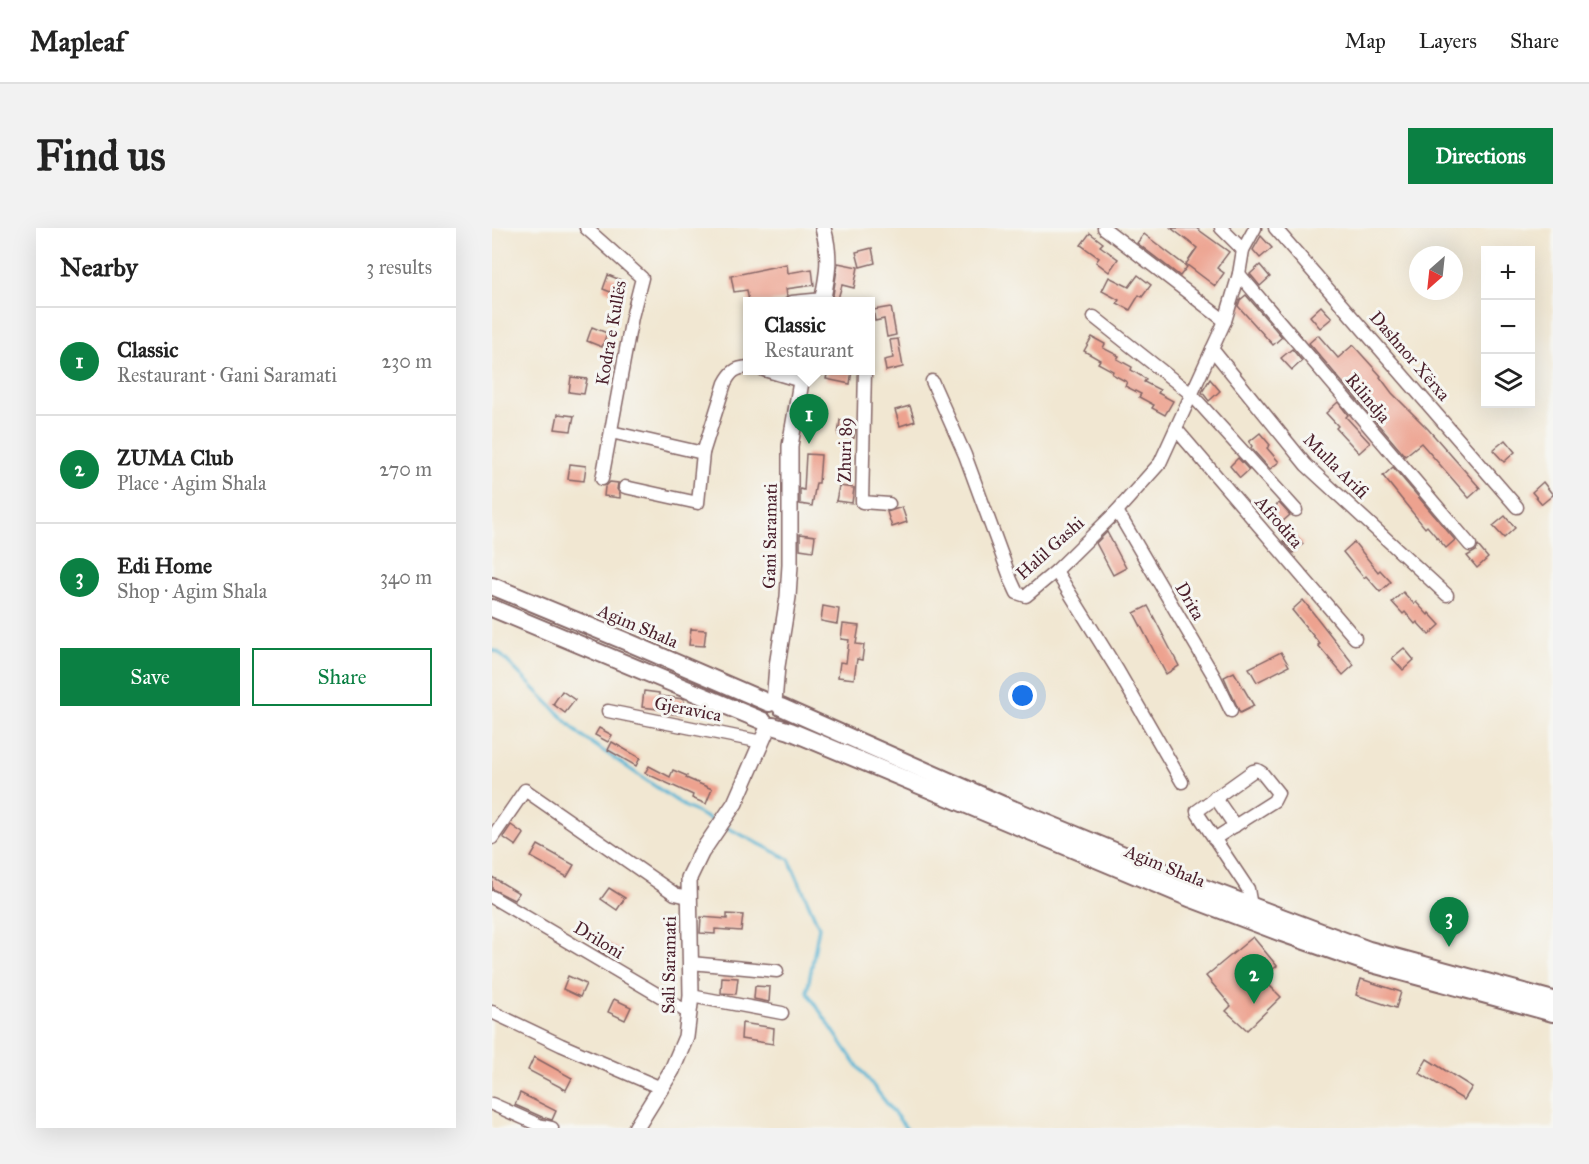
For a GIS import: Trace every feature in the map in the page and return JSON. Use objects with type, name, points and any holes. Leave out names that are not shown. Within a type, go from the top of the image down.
[{"type":"main road","name":"Agim Shala","points":[[492,586],[630,642],[1014,809],[1199,886],[1369,950],[1553,1000]]},
{"type":"main road","name":"Agim Shala","points":[[492,608],[1192,899],[1365,962],[1553,1013]]},
{"type":"main road","points":[[769,724],[782,720],[783,712],[775,705]]},
{"type":"street","name":"Kodra e Kullës","points":[[586,228],[642,278],[632,317],[602,479]]},
{"type":"street","points":[[823,228],[829,249],[823,297]]},
{"type":"street","points":[[1104,228],[1225,321]]},
{"type":"street","points":[[1221,228],[1243,250]]},
{"type":"street","name":"Halil Gashi","points":[[932,381],[965,455],[1017,593],[1026,596],[1056,571],[1117,511],[1160,463],[1225,321],[1239,274],[1243,250],[1255,228]]},
{"type":"street","name":"Dashnor Xërxa","points":[[1275,228],[1517,507]]},
{"type":"street","name":"Rilindja","points":[[1239,274],[1470,545]]},
{"type":"street","points":[[1094,317],[1191,394],[1296,510]]},
{"type":"street","name":"Mulla Arifi","points":[[1212,348],[1306,465],[1447,595]]},
{"type":"street","points":[[625,487],[698,503],[703,453],[730,374],[737,368],[743,367]]},
{"type":"street","name":"Zhuri 89","points":[[865,375],[862,502],[889,504]]},
{"type":"street","name":"Gani Saramati","points":[[775,705],[777,666],[788,597],[790,566],[790,446],[802,376]]},
{"type":"street","name":"Afrodita","points":[[1176,429],[1355,638]]},
{"type":"street","points":[[611,432],[703,453]]},
{"type":"street","name":"Drita","points":[[1117,511],[1215,678],[1231,711]]},
{"type":"street","points":[[1056,571],[1118,671],[1182,782]]},
{"type":"street","name":"Gjeravica","points":[[608,711],[762,742]]},
{"type":"street","name":"Sali Saramati","points":[[636,1128],[672,1070],[686,1037],[691,996],[689,878],[701,853],[740,794],[769,724]]},
{"type":"street","points":[[1214,839],[1274,801],[1278,793],[1262,773],[1257,770],[1197,811],[1214,839],[1248,888],[1251,906]]},
{"type":"street","name":"Sali Saramati","points":[[492,838],[525,790],[675,894],[688,897]]},
{"type":"street","points":[[1215,797],[1235,826]]},
{"type":"street","name":"Driloni","points":[[492,897],[689,1013]]},
{"type":"street","points":[[691,963],[777,970]]},
{"type":"street","points":[[691,996],[782,1013]]},
{"type":"street","points":[[492,1012],[661,1088]]},
{"type":"street","points":[[492,1104],[539,1125],[552,1128]]},
{"type":"building","points":[[1171,228],[1196,228],[1229,252],[1217,268],[1224,273],[1215,286],[1186,264],[1197,248]]},
{"type":"building","points":[[1090,233],[1103,243],[1100,246],[1118,259],[1109,272],[1096,262],[1099,258],[1081,245]]},
{"type":"building","points":[[1144,234],[1187,267],[1180,276],[1137,243]]},
{"type":"building","points":[[1261,236],[1272,248],[1260,258],[1253,250]]},
{"type":"building","points":[[872,248],[875,263],[860,267],[856,252]]},
{"type":"building","points":[[838,263],[858,267],[854,288],[842,285],[838,297],[833,297]]},
{"type":"building","points":[[787,264],[788,273],[812,269],[814,285],[786,289],[786,297],[748,297],[747,290],[734,292],[731,276]]},
{"type":"building","points":[[1260,265],[1270,277],[1260,286],[1250,274]]},
{"type":"building","points":[[608,275],[623,281],[618,295],[603,289]]},
{"type":"building","points":[[1138,275],[1151,285],[1142,297],[1139,295],[1130,310],[1117,303],[1119,300],[1102,291],[1109,277],[1129,287]]},
{"type":"building","points":[[1246,295],[1282,337],[1273,345],[1238,306],[1240,300]]},
{"type":"building","points":[[1321,306],[1332,318],[1320,328],[1310,316]]},
{"type":"building","points":[[891,307],[896,335],[887,337],[884,319],[875,321],[875,310]]},
{"type":"building","points":[[592,327],[607,333],[602,347],[587,341]]},
{"type":"building","points":[[1318,335],[1338,358],[1353,345],[1381,376],[1392,393],[1428,429],[1480,488],[1469,498],[1421,443],[1405,456],[1309,343]]},
{"type":"building","points":[[1092,337],[1105,344],[1103,348],[1119,356],[1117,359],[1132,367],[1131,370],[1146,379],[1144,382],[1160,390],[1158,393],[1173,401],[1165,415],[1152,408],[1154,405],[1139,397],[1141,394],[1125,386],[1127,382],[1098,363],[1100,360],[1084,351]]},
{"type":"building","points":[[898,339],[903,367],[886,371],[884,360],[893,358],[890,340]]},
{"type":"building","points":[[1292,349],[1302,361],[1292,370],[1281,358]]},
{"type":"building","points":[[827,375],[851,375],[850,384],[826,379]]},
{"type":"building","points":[[571,377],[587,379],[584,394],[569,392]]},
{"type":"building","points":[[1210,379],[1220,391],[1209,401],[1202,392]]},
{"type":"building","points":[[1338,402],[1348,415],[1346,417],[1370,443],[1359,453],[1336,428],[1338,426],[1326,413]]},
{"type":"building","points":[[910,406],[915,421],[900,426],[895,410]]},
{"type":"building","points":[[558,414],[574,416],[571,431],[555,429]]},
{"type":"building","points":[[840,420],[856,423],[854,438],[838,435]]},
{"type":"building","points":[[1260,433],[1270,445],[1267,448],[1279,462],[1270,469],[1251,448],[1249,442]]},
{"type":"building","points":[[1505,440],[1515,452],[1504,462],[1493,450]]},
{"type":"building","points":[[806,454],[821,455],[819,483],[816,483],[812,506],[800,504],[800,489],[804,490]]},
{"type":"building","points":[[1238,458],[1249,470],[1240,478],[1230,466]]},
{"type":"building","points":[[570,464],[586,466],[584,481],[568,479]]},
{"type":"building","points":[[1393,467],[1455,540],[1446,548],[1427,526],[1425,528],[1383,476]]},
{"type":"building","points":[[610,482],[618,483],[620,498],[604,496],[605,487]]},
{"type":"building","points":[[1543,482],[1553,495],[1542,504],[1532,492]]},
{"type":"building","points":[[839,486],[854,488],[852,503],[836,501]]},
{"type":"building","points":[[1279,503],[1290,515],[1282,522],[1271,510]]},
{"type":"building","points":[[902,507],[907,522],[892,527],[887,512]]},
{"type":"building","points":[[1505,516],[1515,528],[1504,538],[1493,526]]},
{"type":"building","points":[[1107,532],[1126,568],[1113,575],[1096,543]]},
{"type":"building","points":[[1293,532],[1303,544],[1293,553],[1283,541]]},
{"type":"building","points":[[800,534],[815,536],[813,551],[800,549]]},
{"type":"building","points":[[1354,542],[1378,572],[1380,570],[1391,582],[1380,592],[1366,576],[1364,578],[1343,552]]},
{"type":"building","points":[[1478,546],[1488,558],[1477,568],[1467,556],[1476,551]]},
{"type":"building","points":[[1403,592],[1440,625],[1429,635],[1392,602]]},
{"type":"building","points":[[1303,600],[1354,665],[1343,675],[1292,610]]},
{"type":"building","points":[[823,606],[839,609],[837,624],[821,621]]},
{"type":"building","points":[[1148,606],[1179,666],[1166,674],[1134,613]]},
{"type":"building","points":[[843,624],[859,626],[856,644],[864,645],[862,660],[857,659],[854,679],[838,677],[840,662],[846,663],[849,640],[841,639]]},
{"type":"building","points":[[691,629],[706,630],[704,646],[689,645]]},
{"type":"building","points":[[1404,648],[1414,660],[1403,670],[1392,658]]},
{"type":"building","points":[[1281,652],[1289,666],[1257,682],[1249,668]]},
{"type":"building","points":[[1234,672],[1254,706],[1240,713],[1224,677]]},
{"type":"building","points":[[562,691],[575,700],[565,713],[553,704]]},
{"type":"building","points":[[644,691],[659,693],[659,696],[684,699],[682,715],[667,713],[667,710],[642,707]]},
{"type":"building","points":[[599,728],[612,735],[608,742],[595,735]]},
{"type":"building","points":[[612,742],[640,758],[636,766],[608,750]]},
{"type":"building","points":[[649,766],[670,777],[673,770],[712,789],[706,804],[692,798],[693,795],[645,773]]},
{"type":"building","points":[[511,825],[524,834],[516,846],[503,837]]},
{"type":"building","points":[[538,845],[574,865],[567,877],[531,857]]},
{"type":"building","points":[[492,877],[519,893],[514,900],[492,889]]},
{"type":"building","points":[[609,888],[625,898],[617,910],[601,899]]},
{"type":"building","points":[[727,914],[743,915],[741,931],[715,929],[715,934],[700,933],[701,917],[727,919]]},
{"type":"building","points":[[1253,937],[1277,966],[1262,978],[1281,997],[1247,1030],[1226,1011],[1231,1006],[1206,976]]},
{"type":"building","points":[[606,941],[622,951],[616,960],[599,951]]},
{"type":"building","points":[[568,976],[586,984],[580,997],[563,989]]},
{"type":"building","points":[[722,977],[738,978],[736,994],[721,993]]},
{"type":"building","points":[[1361,979],[1401,992],[1396,1008],[1356,995]]},
{"type":"building","points":[[755,986],[770,987],[769,1002],[754,999]]},
{"type":"building","points":[[614,999],[631,1007],[625,1020],[608,1012]]},
{"type":"building","points":[[742,1023],[774,1028],[773,1044],[741,1039]]},
{"type":"building","points":[[534,1057],[572,1078],[566,1090],[528,1070]]},
{"type":"building","points":[[1427,1059],[1472,1087],[1464,1100],[1419,1073]]},
{"type":"building","points":[[520,1093],[556,1111],[552,1120],[515,1105]]},
{"type":"waterway","points":[[492,650],[498,652],[580,735],[684,806],[715,822]]},
{"type":"waterway","points":[[724,826],[789,859],[819,927],[807,992],[853,1060],[906,1128]]},
{"type":"place","name":"Classic","points":[[809,444]]},
{"type":"place","name":"Edi Home","points":[[1449,947]]},
{"type":"place","name":"ZUMA Club","points":[[1254,1004]]}]
